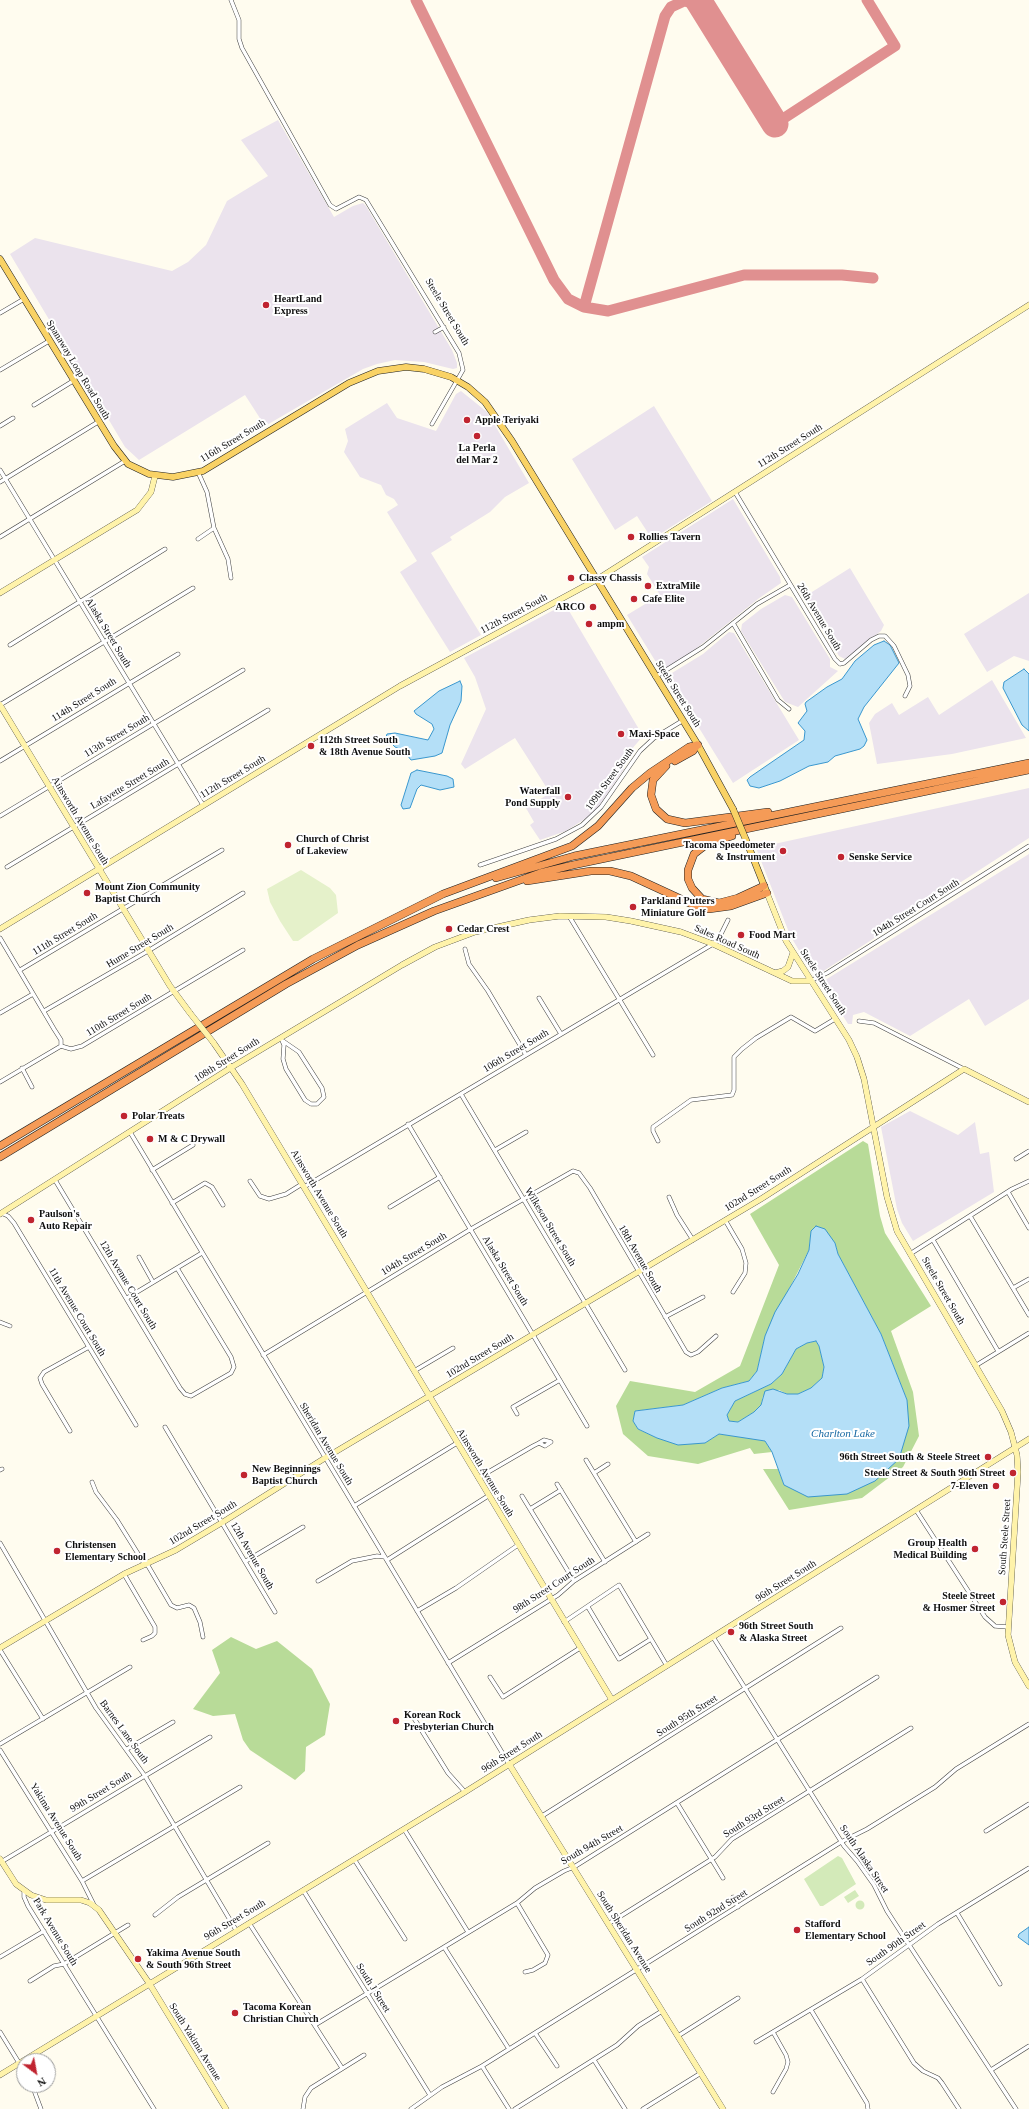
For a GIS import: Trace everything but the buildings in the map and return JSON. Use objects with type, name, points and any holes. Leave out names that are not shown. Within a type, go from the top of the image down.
[{"type":"highway","points":[[698,745],[691,753],[665,767],[653,780],[651,799],[656,809],[664,818],[675,822],[685,823],[785,810],[796,810]]},
{"type":"highway","points":[[0,1146],[298,967],[443,894],[572,846],[598,826],[626,795],[650,773],[689,747],[698,745]]},
{"type":"highway","points":[[0,1157],[286,984],[390,930],[428,913],[540,873],[1024,770],[1029,762]]},
{"type":"highway","points":[[408,912],[497,878],[574,856],[796,810],[1024,770]]},
{"type":"highway","points":[[765,890],[727,902],[710,902],[698,896],[692,888],[688,880],[689,866],[694,854],[707,844],[783,824],[800,818]]},
{"type":"highway","points":[[499,887],[553,876],[599,871],[631,876],[703,908],[724,907],[765,890]]},
{"type":"main road","name":"Spanaway Loop Road South","points":[[0,259],[98,422],[125,461],[139,470],[155,476]]},
{"type":"main road","name":"116th Street South","points":[[155,476],[173,478],[198,472],[343,386],[372,373],[389,369],[419,368],[442,373],[457,380]]},
{"type":"main road","name":"Steele Street South","points":[[457,380],[478,394],[494,412],[698,745],[733,809],[765,890]]},
{"type":"street","name":"Steele Street South","points":[[231,0],[239,20],[239,39],[247,58],[330,205],[336,209],[359,197],[366,200],[462,359],[463,370],[457,380]]},
{"type":"street","points":[[0,314],[24,299]]},
{"type":"street","name":"112th Street South","points":[[0,928],[411,680],[596,580],[1029,304]]},
{"type":"street","points":[[435,332],[444,327]]},
{"type":"street","points":[[0,370],[49,341]]},
{"type":"street","points":[[432,424],[457,380]]},
{"type":"street","points":[[34,405],[73,381]]},
{"type":"street","points":[[0,426],[13,418]]},
{"type":"street","points":[[0,482],[98,422]]},
{"type":"street","points":[[0,537],[125,461]]},
{"type":"street","name":"Alaska Street South","points":[[0,470],[203,805]]},
{"type":"street","points":[[198,472],[207,492],[214,528],[228,559],[231,578]]},
{"type":"street","points":[[0,593],[140,507],[151,492],[155,476]]},
{"type":"street","name":"26th Avenue South","points":[[735,492],[829,652],[838,663],[846,662],[876,637],[882,635],[887,637],[894,646],[909,678],[910,686],[905,696]]},
{"type":"street","points":[[198,538],[214,528]]},
{"type":"street","points":[[10,645],[165,549]]},
{"type":"street","points":[[655,677],[692,655],[757,604],[790,585]]},
{"type":"street","points":[[0,705],[193,588]]},
{"type":"street","points":[[733,623],[779,703],[789,709]]},
{"type":"street","name":"114th Street South","points":[[0,761],[128,682],[178,654]]},
{"type":"street","name":"113th Street South","points":[[0,816],[243,670]]},
{"type":"street","name":"Ainsworth Avenue South","points":[[0,705],[174,992],[232,1067],[430,1396],[488,1496],[612,1700]]},
{"type":"street","name":"Lafayette Street South","points":[[7,867],[268,710]]},
{"type":"street","name":"109th Street South","points":[[480,865],[556,839],[582,825],[601,807],[640,751],[658,736],[682,720]]},
{"type":"street","name":"104th Street Court South","points":[[810,981],[832,970],[1029,846]]},
{"type":"street","name":"111th Street South","points":[[20,970],[222,850]]},
{"type":"street","name":"Steele Street South","points":[[765,890],[782,934],[792,953],[835,1018],[857,1057],[892,1216],[897,1231],[1006,1418],[1016,1448]]},
{"type":"street","name":"Hume Street South","points":[[44,1011],[148,951],[243,893]]},
{"type":"street","points":[[569,916],[654,1055]]},
{"type":"street","name":"Sales Road South","points":[[470,934],[529,920],[569,916],[606,917],[657,925],[713,944],[792,981],[810,981]]},
{"type":"street","name":"106th Street South","points":[[250,1181],[261,1197],[269,1199],[286,1194],[303,1185],[461,1094],[713,944],[719,938],[728,920]]},
{"type":"street","name":"108th Street South","points":[[0,1214],[232,1067],[282,1040],[415,957],[470,934]]},
{"type":"street","points":[[0,938],[61,1040],[61,1046],[0,1082]]},
{"type":"street","points":[[465,949],[469,964],[488,991],[526,1055]]},
{"type":"street","name":"110th Street South","points":[[61,1046],[71,1049],[82,1046],[243,950]]},
{"type":"street","points":[[774,973],[786,969],[790,963],[792,953]]},
{"type":"street","points":[[0,1013],[33,994]]},
{"type":"street","points":[[540,998],[561,1034]]},
{"type":"street","points":[[658,1141],[652,1131],[653,1127],[691,1100],[732,1095],[734,1090],[734,1057],[756,1038],[791,1017],[796,1018],[810,1029],[816,1030],[835,1018]]},
{"type":"street","points":[[860,1021],[874,1023],[1029,1102]]},
{"type":"street","points":[[282,1040],[301,1055],[322,1089],[324,1095],[322,1101],[313,1105],[305,1100],[284,1065],[282,1040]]},
{"type":"street","points":[[22,1068],[32,1087]]},
{"type":"street","name":"102nd Street South","points":[[0,1647],[124,1574],[176,1550],[223,1522],[325,1458],[693,1240],[964,1069]]},
{"type":"street","name":"Wilkeson Street South","points":[[461,1094],[625,1370]]},
{"type":"street","name":"Alaska Street South","points":[[408,1124],[472,1229],[587,1426]]},
{"type":"street","name":"Sheridan Avenue South","points":[[130,1132],[417,1612],[510,1764]]},
{"type":"street","points":[[495,1150],[526,1132]]},
{"type":"street","points":[[152,1170],[193,1145]]},
{"type":"street","points":[[1016,1159],[1029,1151]]},
{"type":"street","name":"104th Street South","points":[[263,1355],[524,1198],[568,1173],[576,1172]]},
{"type":"street","name":"18th Avenue South","points":[[576,1172],[590,1188],[638,1272],[689,1355],[698,1352],[716,1336]]},
{"type":"street","points":[[390,1207],[440,1177]]},
{"type":"street","name":"12th Avenue Court South","points":[[55,1180],[180,1388],[189,1396],[225,1377],[234,1368],[230,1357],[177,1268]]},
{"type":"street","points":[[910,1254],[1008,1192],[1029,1181]]},
{"type":"street","points":[[172,1203],[202,1183],[208,1184],[223,1205]]},
{"type":"street","points":[[1008,1192],[1029,1228]]},
{"type":"street","points":[[669,1198],[677,1215],[693,1240]]},
{"type":"street","name":"11th Avenue Court South","points":[[0,1214],[8,1216],[14,1223],[136,1425]]},
{"type":"street","points":[[970,1216],[1029,1315]]},
{"type":"street","points":[[725,1220],[742,1249],[746,1263],[742,1279],[733,1292]]},
{"type":"street","points":[[933,1240],[998,1351]]},
{"type":"street","points":[[127,1298],[202,1253]]},
{"type":"street","points":[[139,1257],[153,1282]]},
{"type":"street","points":[[1013,1288],[1029,1279]]},
{"type":"street","points":[[665,1317],[703,1297]]},
{"type":"street","points":[[0,1322],[10,1326]]},
{"type":"street","points":[[975,1366],[1029,1332]]},
{"type":"street","points":[[70,1431],[42,1384],[40,1378],[44,1372],[89,1347]]},
{"type":"street","points":[[414,1371],[453,1348]]},
{"type":"street","points":[[518,1414],[513,1407],[560,1380]]},
{"type":"street","name":"12th Avenue South","points":[[165,1427],[223,1522],[275,1612]]},
{"type":"street","name":"96th Street South","points":[[36,2053],[465,1792],[1029,1440]]},
{"type":"street","points":[[354,1506],[457,1443]]},
{"type":"street","points":[[478,1478],[539,1443]]},
{"type":"street","name":"South Steele Street","points":[[1016,1448],[1018,1479],[1008,1627],[1012,1654],[1029,1686]]},
{"type":"street","points":[[586,1460],[636,1542]]},
{"type":"street","points":[[594,1473],[608,1464]]},
{"type":"street","points":[[92,1482],[96,1492],[117,1520],[171,1605],[177,1608],[189,1605],[194,1608],[200,1622],[203,1637]]},
{"type":"street","points":[[557,1484],[605,1562]]},
{"type":"street","points":[[530,1509],[561,1490]]},
{"type":"street","points":[[318,1581],[352,1561],[377,1556],[386,1559],[488,1496]]},
{"type":"street","points":[[522,1496],[574,1581]]},
{"type":"street","points":[[916,1510],[985,1618],[995,1626],[1008,1627]]},
{"type":"street","points":[[246,1561],[303,1527]]},
{"type":"street","name":"98th Street Court South","points":[[448,1663],[550,1598],[561,1593],[574,1581],[648,1534]]},
{"type":"street","name":"Barnes Lane South","points":[[0,1543],[2,1551],[45,1620],[100,1714],[127,1748],[145,1776],[176,1826],[236,1930]]},
{"type":"street","points":[[417,1612],[456,1588],[518,1545]]},
{"type":"street","points":[[124,1574],[155,1627],[155,1633],[143,1640]]},
{"type":"street","points":[[564,1622],[619,1585],[667,1666]]},
{"type":"street","points":[[588,1607],[619,1659],[651,1639]]},
{"type":"street","name":"South 95th Street","points":[[542,1816],[841,1628]]},
{"type":"street","name":"South Alaska Street","points":[[713,1637],[841,1842],[874,1885],[887,1911],[1016,2109]]},
{"type":"street","points":[[0,1647],[43,1719]]},
{"type":"street","points":[[490,1677],[504,1697],[580,1648]]},
{"type":"street","points":[[0,1744],[130,1667]]},
{"type":"street","name":"South 94th Street","points":[[315,2025],[517,1903],[535,1888],[564,1871],[574,1867],[877,1677]]},
{"type":"street","points":[[412,1715],[448,1773],[465,1792]]},
{"type":"street","points":[[127,1748],[172,1722]]},
{"type":"street","name":"South 92nd Street","points":[[411,2109],[428,2098],[430,2095],[482,2066],[841,1842],[867,1829],[935,1787],[956,1769],[1029,1724]]},
{"type":"street","name":"South 93rd Street","points":[[608,1924],[712,1859],[732,1840],[911,1728]]},
{"type":"street","name":"99th Street South","points":[[0,1861],[210,1737]]},
{"type":"street","name":"Yakima Avenue South","points":[[0,1750],[82,1881],[94,1906],[102,1913],[149,1984]]},
{"type":"street","name":"South Sheridan Avenue","points":[[510,1764],[723,2109]]},
{"type":"street","points":[[82,1881],[240,1788]]},
{"type":"street","points":[[677,1803],[723,1878]]},
{"type":"street","points":[[986,1831],[1029,1804]]},
{"type":"street","points":[[404,1829],[468,1932]]},
{"type":"street","points":[[156,1914],[178,1897],[268,1842]]},
{"type":"street","points":[[354,1859],[405,1939]]},
{"type":"street","name":"Park Avenue South","points":[[0,1861],[16,1884],[24,1891],[25,1901],[154,2109]]},
{"type":"street","name":"South 90th Street","points":[[756,2042],[862,1979],[909,1944],[1029,1868]]},
{"type":"street","name":"South J Street","points":[[303,1890],[430,2095]]},
{"type":"street","points":[[24,1891],[46,1900],[81,1900],[94,1906]]},
{"type":"street","points":[[733,1897],[738,1907]]},
{"type":"street","points":[[517,1903],[546,1951],[548,1958],[540,1966],[531,1971],[525,1972]]},
{"type":"street","points":[[957,1913],[1000,1984]]},
{"type":"street","points":[[249,1922],[342,2068]]},
{"type":"street","points":[[30,1982],[54,1966],[64,1964],[128,1925]]},
{"type":"street","points":[[0,1958],[44,1931]]},
{"type":"street","points":[[444,1947],[509,2049]]},
{"type":"street","points":[[862,1979],[914,2063],[923,2071],[938,2078],[959,2109]]},
{"type":"street","name":"South Yakima Avenue","points":[[149,1984],[226,2109]]},
{"type":"street","points":[[678,2036],[738,1998]]},
{"type":"street","points":[[811,2010],[867,2102],[868,2109]]},
{"type":"street","points":[[514,2109],[618,2045],[638,2026],[662,2011]]},
{"type":"street","points":[[0,2032],[16,2057]]},
{"type":"street","points":[[773,2032],[786,2055],[788,2062],[786,2070],[773,2092]]},
{"type":"street","points":[[535,2033],[557,2066]]},
{"type":"street","points":[[991,2070],[1029,2046]]},
{"type":"street","points":[[303,2109],[308,2092],[342,2068],[364,2055]]},
{"type":"street","points":[[594,2060],[625,2109]]},
{"type":"street","name":"96th Street South","points":[[0,2075],[16,2065]]},
{"type":"street","points":[[482,2066],[509,2109]]},
{"type":"street","points":[[642,2109],[701,2073]]},
{"type":"street","points":[[35,2093],[41,2109]]},
{"type":"shaded area","points":[[278,120],[334,217],[353,206],[363,203],[366,206],[452,350],[457,363],[457,368],[453,369],[424,362],[395,360],[377,364],[363,369],[265,426],[245,395],[139,460],[125,447],[10,254],[35,238],[172,271],[188,262],[206,245],[227,201],[268,176],[241,140]]},
{"type":"shaded area","points":[[461,391],[487,412],[529,483],[505,497],[490,512],[450,537],[452,540],[431,553],[481,635],[450,652],[400,572],[417,561],[387,512],[398,505],[394,499],[386,495],[381,485],[360,477],[344,452],[348,441],[345,429],[387,403],[397,418],[436,431],[456,394]]},
{"type":"shaded area","points":[[654,406],[712,501],[652,539],[637,516],[615,530],[572,459]]},
{"type":"shaded area","points":[[733,499],[780,577],[781,583],[758,599],[692,652],[666,668],[659,667],[627,615],[660,595],[647,574],[649,567],[642,557]]},
{"type":"shaded area","points":[[850,568],[884,625],[881,631],[845,659],[839,656],[804,597]]},
{"type":"shaded area","points":[[1029,593],[1029,661],[1014,656],[987,672],[964,634]]},
{"type":"shaded area","points":[[785,595],[792,597],[830,659],[830,667],[838,671],[798,707],[785,702],[741,631],[742,624],[761,609]]},
{"type":"shaded area","points":[[565,604],[643,736],[619,764],[624,769],[599,806],[588,817],[566,831],[540,840],[530,825],[534,822],[526,808],[550,793],[515,738],[465,769],[461,764],[486,709],[475,677],[464,658]]},
{"type":"shaded area","points":[[729,632],[734,633],[799,740],[733,783],[675,689],[672,673],[703,654]]},
{"type":"shaded area","points":[[992,680],[1026,738],[952,754],[877,764],[869,723],[875,714],[892,703],[899,715],[928,697],[939,715]]},
{"type":"shaded area","points":[[1029,788],[1029,838],[822,972],[816,973],[811,971],[790,935],[756,848]]},
{"type":"shaded area","points":[[1029,854],[1029,999],[985,1026],[969,999],[910,1036],[864,1012],[853,1015],[852,1024],[848,1024],[822,982]]},
{"type":"shaded area","points":[[910,1111],[958,1135],[975,1122],[980,1154],[989,1152],[994,1192],[913,1241],[902,1223],[897,1209],[881,1127]]},
{"type":"green space","points":[[301,870],[330,888],[336,895],[338,913],[298,941],[293,941],[270,902],[267,889]]},
{"type":"green space","points":[[863,1141],[868,1144],[880,1216],[885,1233],[931,1306],[891,1331],[913,1392],[919,1436],[903,1467],[862,1498],[789,1510],[763,1469],[778,1469],[784,1485],[907,1400],[881,1334],[838,1254],[835,1243],[811,1231],[809,1250],[765,1336],[757,1371],[749,1381],[722,1388],[683,1405],[635,1411],[633,1421],[638,1429],[657,1438],[705,1443],[719,1434],[752,1438],[765,1441],[772,1452],[754,1454],[750,1448],[698,1464],[648,1456],[623,1434],[616,1406],[630,1381],[695,1392],[740,1366],[779,1265],[750,1214]]},
{"type":"green space","points":[[816,1341],[819,1346],[824,1367],[822,1378],[811,1388],[798,1394],[787,1394],[779,1390],[763,1396],[761,1405],[754,1412],[738,1422],[729,1421],[727,1415],[735,1401],[771,1384],[782,1374],[796,1349],[807,1343]]},
{"type":"green space","points":[[231,1637],[256,1649],[277,1641],[312,1669],[330,1704],[325,1735],[306,1747],[305,1771],[295,1780],[250,1750],[243,1740],[235,1714],[213,1716],[193,1709],[220,1673],[212,1650]]},
{"type":"green space","points":[[838,1856],[842,1858],[856,1884],[823,1906],[820,1906],[804,1879]]},
{"type":"green space","points":[[855,1890],[859,1896],[848,1903],[844,1897]]},
{"type":"green space","points":[[858,1901],[862,1901],[864,1905],[862,1909],[858,1909],[856,1907],[856,1903]]},
{"type":"water","points":[[884,641],[890,645],[899,663],[864,707],[858,719],[867,740],[864,746],[860,749],[835,756],[828,762],[809,766],[780,781],[759,788],[750,786],[747,780],[750,777],[804,740],[805,731],[798,723],[807,711],[805,704],[806,702],[827,687],[842,679],[855,661],[874,645]]},
{"type":"water","points":[[1024,669],[1029,674],[1029,731],[1022,725],[1003,688],[1004,682]]},
{"type":"water","points":[[460,681],[462,686],[461,701],[450,725],[442,753],[435,756],[411,760],[404,751],[395,747],[387,739],[387,734],[395,733],[428,740],[434,729],[432,724],[416,714],[414,711],[439,691]]},
{"type":"water","points":[[417,770],[447,776],[453,779],[454,787],[440,790],[421,785],[417,789],[410,808],[403,809],[401,805],[411,773]]},
{"type":"water","name":"Charlton Lake","points":[[816,1226],[825,1229],[835,1243],[838,1254],[881,1334],[907,1400],[909,1426],[899,1459],[875,1481],[847,1494],[808,1497],[784,1485],[772,1452],[765,1441],[719,1434],[705,1443],[678,1445],[657,1438],[638,1429],[633,1421],[635,1411],[683,1405],[722,1388],[749,1381],[757,1371],[765,1336],[775,1312],[798,1274],[809,1250],[811,1231]],"holes":[[[816,1341],[819,1346],[824,1367],[822,1378],[811,1388],[798,1394],[787,1394],[773,1389],[765,1391],[761,1405],[754,1412],[738,1422],[729,1421],[727,1415],[735,1401],[771,1384],[782,1374],[796,1349],[807,1343]]]},
{"type":"water","points":[[1029,1927],[1029,1945],[1018,1937],[1019,1934]]},
{"type":"taxiway","points":[[416,0],[554,280],[568,299],[584,307],[608,311],[744,275],[842,275],[873,278]]},
{"type":"taxiway","points":[[775,124],[895,46],[867,0]]},
{"type":"taxiway","points":[[584,307],[665,16],[671,7],[684,1],[697,4],[707,14]]},
{"type":"runway","points":[[698,0],[775,124]]},
{"type":"place","name":"HeartLand Express","points":[[266,305]]},
{"type":"place","name":"Apple Teriyaki","points":[[467,420]]},
{"type":"place","name":"La Perla del Mar 2","points":[[477,436]]},
{"type":"place","name":"Rollies Tavern","points":[[631,537]]},
{"type":"place","name":"Classy Chassis","points":[[571,578]]},
{"type":"place","name":"ExtraMile","points":[[648,586]]},
{"type":"place","name":"Cafe Elite","points":[[634,599]]},
{"type":"place","name":"ARCO","points":[[593,607]]},
{"type":"place","name":"ampm","points":[[589,624]]},
{"type":"place","name":"Maxi-Space","points":[[621,734]]},
{"type":"place","name":"112th Street South & 18th Avenue South","points":[[311,746]]},
{"type":"place","name":"Waterfall Pond Supply","points":[[568,797]]},
{"type":"place","name":"Church of Christ of Lakeview","points":[[288,845]]},
{"type":"place","name":"Tacoma Speedometer & Instrument","points":[[783,851]]},
{"type":"place","name":"Senske Service","points":[[841,857]]},
{"type":"place","name":"Mount Zion Community Baptist Church","points":[[87,893]]},
{"type":"place","name":"Parkland Putters Miniature Golf","points":[[633,907]]},
{"type":"place","name":"Cedar Crest","points":[[449,929]]},
{"type":"place","name":"Food Mart","points":[[741,935]]},
{"type":"place","name":"Polar Treats","points":[[124,1116]]},
{"type":"place","name":"M & C Drywall","points":[[150,1139]]},
{"type":"place","name":"Paulson's Auto Repair","points":[[31,1220]]},
{"type":"place","name":"96th Street South & Steele Street","points":[[988,1457]]},
{"type":"place","name":"Steele Street & South 96th Street","points":[[1013,1473]]},
{"type":"place","name":"New Beginnings Baptist Church","points":[[244,1475]]},
{"type":"place","name":"7-Eleven","points":[[996,1486]]},
{"type":"place","name":"Group Health Medical Building","points":[[975,1549]]},
{"type":"place","name":"Christensen Elementary School","points":[[57,1551]]},
{"type":"place","name":"Steele Street & Hosmer Street","points":[[1003,1602]]},
{"type":"place","name":"96th Street South & Alaska Street","points":[[731,1632]]},
{"type":"place","name":"Korean Rock Presbyterian Church","points":[[396,1721]]},
{"type":"place","name":"Stafford Elementary School","points":[[797,1930]]},
{"type":"place","name":"Yakima Avenue South & South 96th Street","points":[[138,1959]]},
{"type":"place","name":"Tacoma Korean Christian Church","points":[[235,2013]]}]
